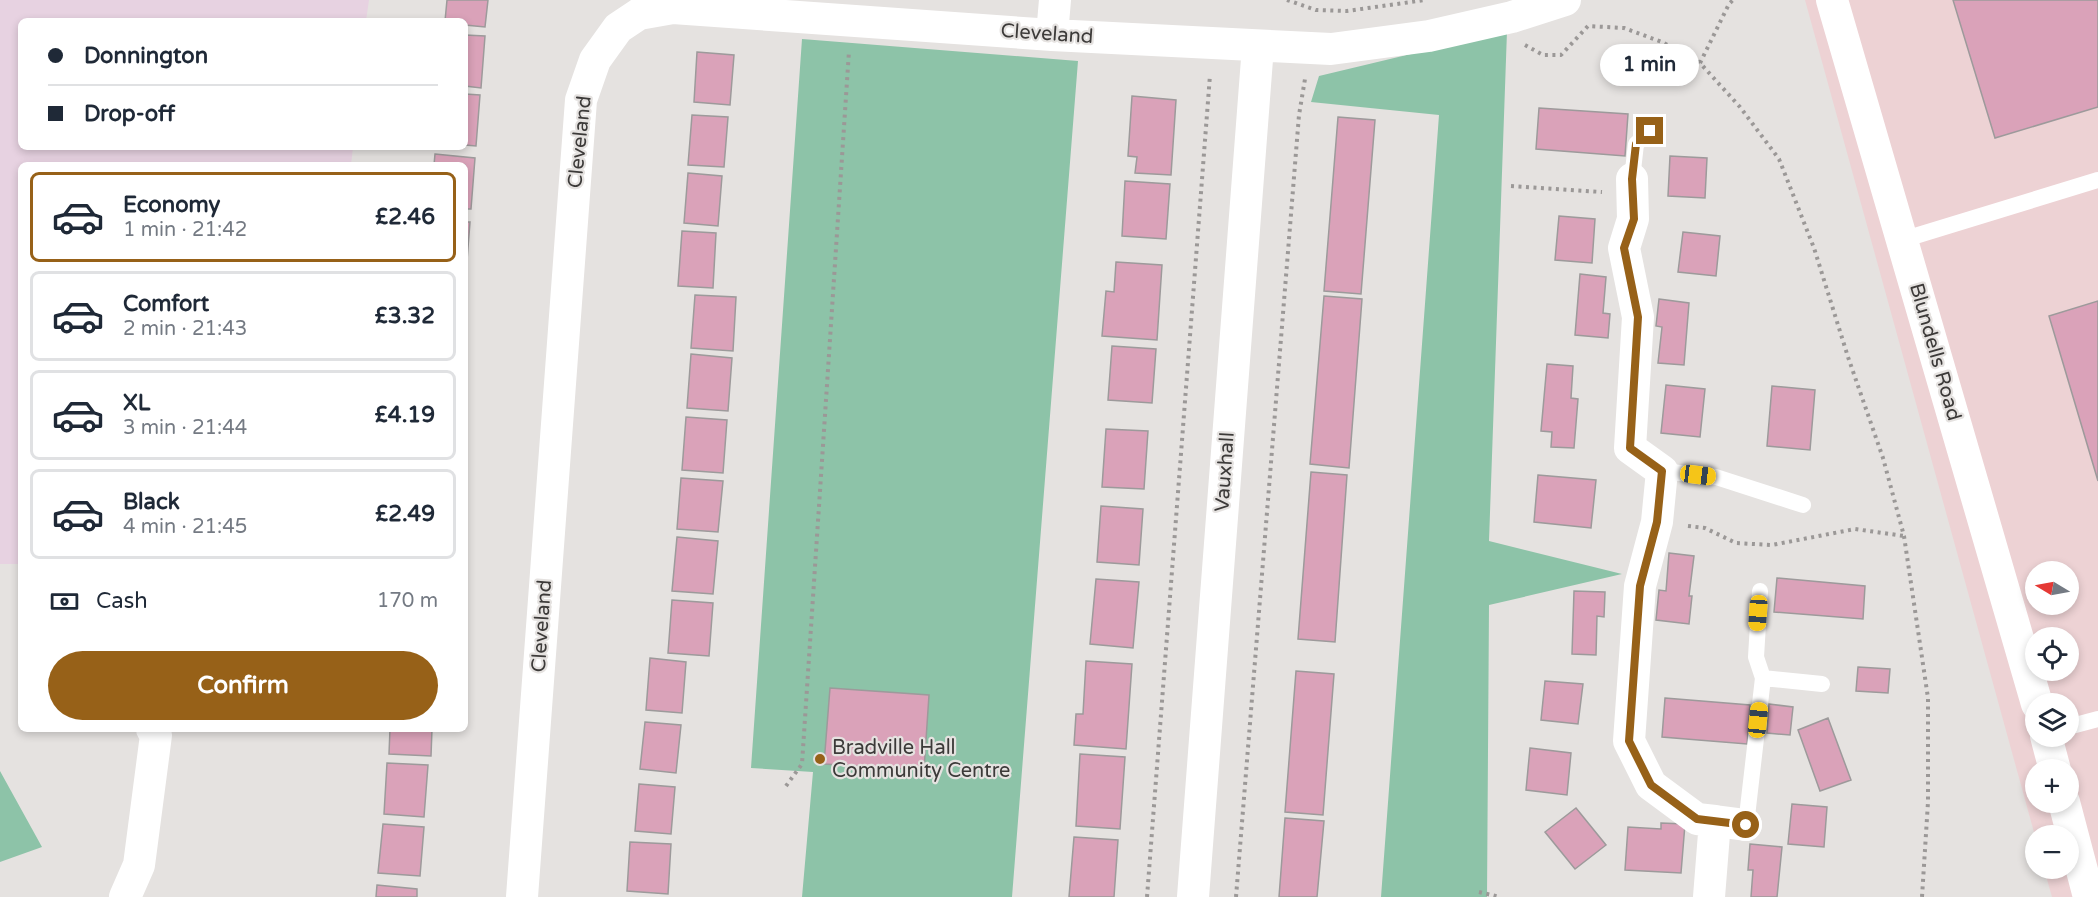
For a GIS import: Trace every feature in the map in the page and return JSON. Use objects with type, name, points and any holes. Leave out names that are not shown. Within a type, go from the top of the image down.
[{"type":"street","points":[[1052,35],[1055,0]]},
{"type":"street","name":"Cleveland","points":[[522,897],[581,100],[595,60],[618,28],[623,11],[639,14],[673,8],[1052,35],[1330,49],[1429,36],[1512,17],[1565,0]]},
{"type":"street","name":"Blundells Road","points":[[1832,0],[2034,693]]},
{"type":"street","name":"Vauxhall","points":[[1193,897],[1258,46]]},
{"type":"street","points":[[1632,187],[1634,219],[1624,248],[1638,317],[1630,448],[1662,471],[1657,522],[1640,586],[1629,741],[1651,785],[1697,819],[1746,825]]},
{"type":"street","points":[[125,897],[139,865],[159,732]]},
{"type":"street","points":[[2067,813],[2089,897]]},
{"type":"street","points":[[1709,897],[1715,821]]},
{"type":"lane","points":[[1632,187],[1636,144],[1650,131]]},
{"type":"lane","points":[[1902,240],[2098,180]]},
{"type":"lane","points":[[1662,471],[1716,477],[1803,505]]},
{"type":"lane","points":[[1746,825],[1763,678],[1756,657],[1760,591]]},
{"type":"lane","points":[[1763,678],[1822,684]]},
{"type":"lane","points":[[2079,724],[2098,719]]},
{"type":"path","points":[[1287,0],[1316,10],[1347,10],[1425,0]]},
{"type":"path","points":[[1700,63],[1732,0]]},
{"type":"path","points":[[1512,17],[1517,35],[1527,47],[1543,55],[1561,55],[1588,26],[1624,28],[1662,42],[1700,63],[1740,107],[1779,159],[1814,248],[1883,458],[1904,536],[1928,698],[1928,802],[1922,897]]},
{"type":"path","points":[[786,786],[801,764],[851,21]]},
{"type":"path","points":[[1147,897],[1212,44]]},
{"type":"path","points":[[1236,897],[1298,127],[1311,48]]},
{"type":"path","points":[[1511,186],[1632,187]]},
{"type":"path","points":[[1657,522],[1706,528],[1736,543],[1772,545],[1855,529],[1904,536]]},
{"type":"path","points":[[1479,892],[1500,897]]},
{"type":"shaded area","points":[[0,0],[369,0],[366,18],[18,18],[18,150],[353,150],[351,162],[18,162],[18,564],[0,564]]},
{"type":"shaded area","points":[[1805,0],[2098,0],[2098,897],[2052,897],[2047,879],[2079,879],[2079,825],[2032,825],[2029,813],[2079,813],[2079,759],[2025,759],[2025,800]]},
{"type":"green space","points":[[1507,31],[1489,541],[1622,574],[1489,605],[1487,897],[1381,897],[1439,115],[1311,102],[1319,76]]},
{"type":"green space","points":[[802,39],[1078,61],[1012,897],[802,897],[813,772],[751,768]]},
{"type":"green space","points":[[0,771],[42,847],[0,862]]},
{"type":"building","points":[[447,0],[488,0],[485,27],[468,25],[468,18],[445,18]]},
{"type":"building","points":[[1953,0],[2098,0],[2098,107],[1995,138]]},
{"type":"building","points":[[468,35],[485,36],[481,88],[468,86]]},
{"type":"building","points":[[697,52],[734,55],[730,105],[694,102]]},
{"type":"building","points":[[468,94],[480,95],[476,146],[468,145]]},
{"type":"building","points":[[1132,96],[1176,100],[1171,175],[1135,173],[1137,157],[1128,156]]},
{"type":"building","points":[[1539,108],[1628,114],[1625,156],[1536,149]]},
{"type":"building","points":[[692,115],[728,117],[724,167],[688,165]]},
{"type":"building","points":[[1338,117],[1375,120],[1361,294],[1324,291]]},
{"type":"building","points":[[435,154],[475,158],[471,209],[468,209],[468,162],[434,162]]},
{"type":"building","points":[[1670,156],[1707,158],[1705,198],[1668,196]]},
{"type":"building","points":[[688,173],[722,176],[718,226],[684,223]]},
{"type":"building","points":[[1125,181],[1170,184],[1166,239],[1122,236]]},
{"type":"building","points":[[1559,216],[1595,219],[1592,263],[1555,260]]},
{"type":"building","points":[[468,222],[470,222],[468,248]]},
{"type":"building","points":[[682,231],[716,233],[713,288],[678,286]]},
{"type":"building","points":[[1683,232],[1720,236],[1716,276],[1678,272]]},
{"type":"building","points":[[1116,262],[1162,265],[1157,340],[1102,336],[1106,291],[1114,292]]},
{"type":"building","points":[[1580,274],[1606,277],[1603,313],[1610,314],[1608,338],[1575,335]]},
{"type":"building","points":[[695,295],[736,297],[733,351],[691,348]]},
{"type":"building","points":[[1324,296],[1362,299],[1349,468],[1310,464]]},
{"type":"building","points":[[1659,299],[1689,303],[1684,365],[1658,363],[1662,327],[1656,326]]},
{"type":"building","points":[[2098,301],[2098,481],[2049,316]]},
{"type":"building","points":[[1112,346],[1156,349],[1152,403],[1108,400]]},
{"type":"building","points":[[691,354],[732,358],[728,411],[687,408]]},
{"type":"building","points":[[1547,364],[1573,366],[1571,398],[1578,399],[1574,448],[1551,447],[1552,432],[1541,431]]},
{"type":"building","points":[[1666,385],[1705,389],[1700,437],[1661,433]]},
{"type":"building","points":[[1772,386],[1815,390],[1810,450],[1767,446]]},
{"type":"building","points":[[686,417],[727,420],[723,473],[682,470]]},
{"type":"building","points":[[1106,429],[1148,431],[1144,489],[1102,487]]},
{"type":"building","points":[[1311,472],[1347,475],[1335,642],[1298,639]]},
{"type":"building","points":[[1538,475],[1596,480],[1591,528],[1534,522]]},
{"type":"building","points":[[681,478],[723,481],[718,532],[677,529]]},
{"type":"building","points":[[1101,506],[1143,509],[1139,565],[1097,562]]},
{"type":"building","points":[[677,537],[718,541],[713,594],[672,591]]},
{"type":"building","points":[[1669,553],[1694,556],[1689,596],[1692,596],[1689,624],[1656,620],[1659,590],[1666,591]]},
{"type":"building","points":[[1777,578],[1865,586],[1863,619],[1774,612]]},
{"type":"building","points":[[1096,579],[1139,582],[1133,648],[1090,644]]},
{"type":"building","points":[[1574,591],[1605,592],[1604,617],[1597,616],[1596,655],[1572,654]]},
{"type":"building","points":[[672,600],[713,603],[709,656],[668,653]]},
{"type":"building","points":[[650,658],[686,662],[682,713],[646,710]]},
{"type":"building","points":[[1086,661],[1132,664],[1126,749],[1074,745],[1076,714],[1083,714]]},
{"type":"building","points":[[1858,667],[1890,669],[1888,693],[1856,691]]},
{"type":"building","points":[[1296,671],[1334,674],[1323,815],[1285,812]]},
{"type":"building","points":[[1545,681],[1583,684],[1578,724],[1541,720]]},
{"type":"building","points":[[830,688],[929,695],[924,770],[824,764]]},
{"type":"building","points":[[1665,698],[1750,705],[1747,744],[1662,737]]},
{"type":"building","points":[[1769,704],[1793,707],[1790,735],[1767,733]]},
{"type":"building","points":[[1828,718],[1851,780],[1820,791],[1798,730]]},
{"type":"building","points":[[645,722],[681,725],[676,773],[640,769]]},
{"type":"building","points":[[390,732],[432,732],[431,756],[389,754]]},
{"type":"building","points":[[1530,748],[1571,753],[1567,795],[1526,790]]},
{"type":"building","points":[[1080,754],[1125,757],[1120,829],[1076,826]]},
{"type":"building","points":[[387,763],[428,765],[424,817],[384,814]]},
{"type":"building","points":[[639,784],[675,787],[671,834],[635,831]]},
{"type":"building","points":[[1792,804],[1827,807],[1824,847],[1788,844]]},
{"type":"building","points":[[1576,808],[1606,845],[1575,869],[1545,832]]},
{"type":"building","points":[[1285,818],[1324,821],[1317,897],[1279,897]]},
{"type":"building","points":[[1661,823],[1685,824],[1681,873],[1625,870],[1628,827],[1661,829]]},
{"type":"building","points":[[383,824],[424,827],[420,876],[378,873]]},
{"type":"building","points":[[1074,837],[1118,840],[1114,897],[1069,897]]},
{"type":"building","points":[[630,842],[671,844],[668,894],[627,891]]},
{"type":"building","points":[[1750,844],[1782,847],[1777,897],[1751,897],[1753,870],[1748,870]]},
{"type":"building","points":[[377,885],[417,889],[417,897],[376,897]]},
{"type":"place","name":"Bradville Hall Community Centre","points":[[820,759]]},
{"type":"route","points":[[1650,131],[1636,144],[1632,179],[1634,219],[1624,248],[1638,317],[1630,448],[1662,471],[1657,522],[1640,586],[1629,741],[1651,785],[1697,819],[1746,825]]}]
